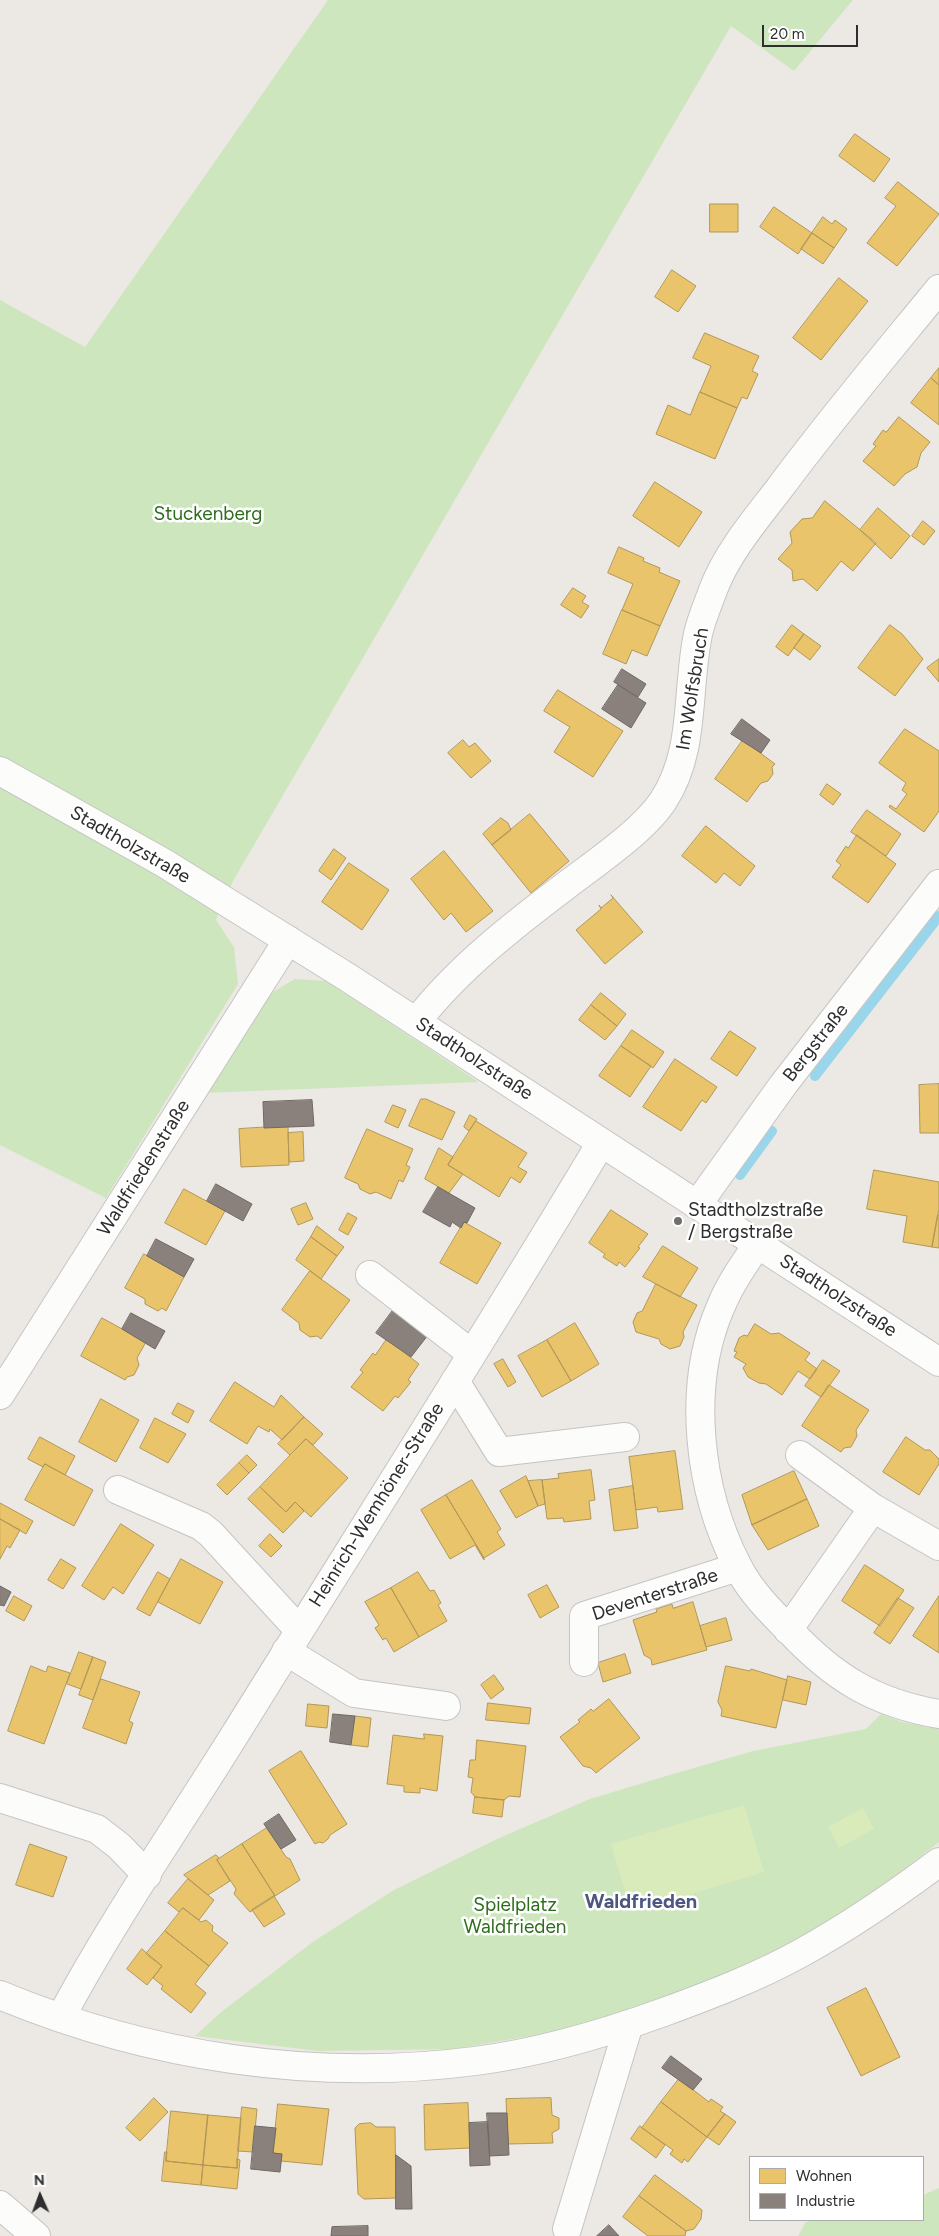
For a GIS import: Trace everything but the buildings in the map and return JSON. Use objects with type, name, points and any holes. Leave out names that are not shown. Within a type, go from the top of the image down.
[{"type":"street","name":"Im Wolfsbruch","points":[[417,1021],[437,996],[522,919],[602,859],[637,829],[662,803],[678,773],[686,744],[698,634],[714,588],[741,539],[787,478],[939,289]]},
{"type":"street","name":"Stadtholzstraße","points":[[0,771],[164,863],[417,1021],[601,1143],[939,1362]]},
{"type":"street","name":"Bergstraße","points":[[697,1205],[783,1085],[939,884]]},
{"type":"street","name":"Waldfriedenstraße","points":[[0,1395],[288,940]]},
{"type":"street","name":"Heinrich-Wemhöner-Straße","points":[[61,2017],[92,1960],[535,1254],[601,1143]]},
{"type":"street","name":"Deventerstraße","points":[[758,1244],[739,1270],[720,1306],[707,1350],[700,1397],[700,1437],[708,1485],[720,1525],[738,1567],[760,1600],[818,1660],[852,1684],[893,1704],[939,1714]]},
{"type":"street","points":[[370,1276],[472,1354]]},
{"type":"street","name":"Heinrich-Wemhöner-Straße","points":[[455,1381],[499,1452],[625,1437]]},
{"type":"street","points":[[800,1455],[873,1508],[939,1546]]},
{"type":"street","name":"Heinrich-Wemhöner-Straße","points":[[118,1490],[206,1530],[293,1641],[354,1693],[446,1706]]},
{"type":"street","points":[[788,1630],[873,1508]]},
{"type":"street","name":"Deventerstraße","points":[[584,1662],[584,1616],[738,1567]]},
{"type":"street","points":[[0,1798],[97,1829],[119,1846],[147,1875]]},
{"type":"street","points":[[0,1995],[133,2040],[248,2062],[304,2068],[362,2069],[474,2062],[591,2037],[712,1995],[799,1954],[876,1908],[939,1862]]},
{"type":"street","points":[[567,2229],[629,2024]]},
{"type":"street","points":[[0,2205],[36,2236]]},
{"type":"green space","name":"Stuckenberg","points":[[328,0],[853,0],[794,71],[731,26],[233,881],[216,920],[234,947],[238,984],[106,1198],[0,1145],[0,300],[85,347]]},
{"type":"green space","points":[[295,979],[326,981],[479,1082],[204,1093],[266,996]]},
{"type":"green space","name":"Spielplatz Waldfrieden","points":[[881,1714],[902,1722],[939,1729],[939,1842],[855,1908],[762,1958],[655,2002],[566,2030],[454,2049],[318,2051],[195,2036],[220,2013],[314,1941],[394,1890],[497,1839],[590,1799],[656,1779],[753,1751],[866,1729]]},
{"type":"green space","points":[[744,1805],[764,1872],[631,1912],[611,1844]]},
{"type":"green space","points":[[863,1808],[874,1829],[839,1848],[828,1827]]},
{"type":"green space","points":[[939,2188],[939,2236],[798,2236],[806,2222],[810,2221],[924,2221],[924,2195]]},
{"type":"waterway","points":[[815,1076],[939,916]]},
{"type":"waterway","points":[[740,1175],[772,1131]]},
{"type":"place","name":"Stadtholzstraße / Bergstraße","points":[[678,1221]]},
{"type":"district","name":"Waldfrieden","points":[[641,1902]]}]
